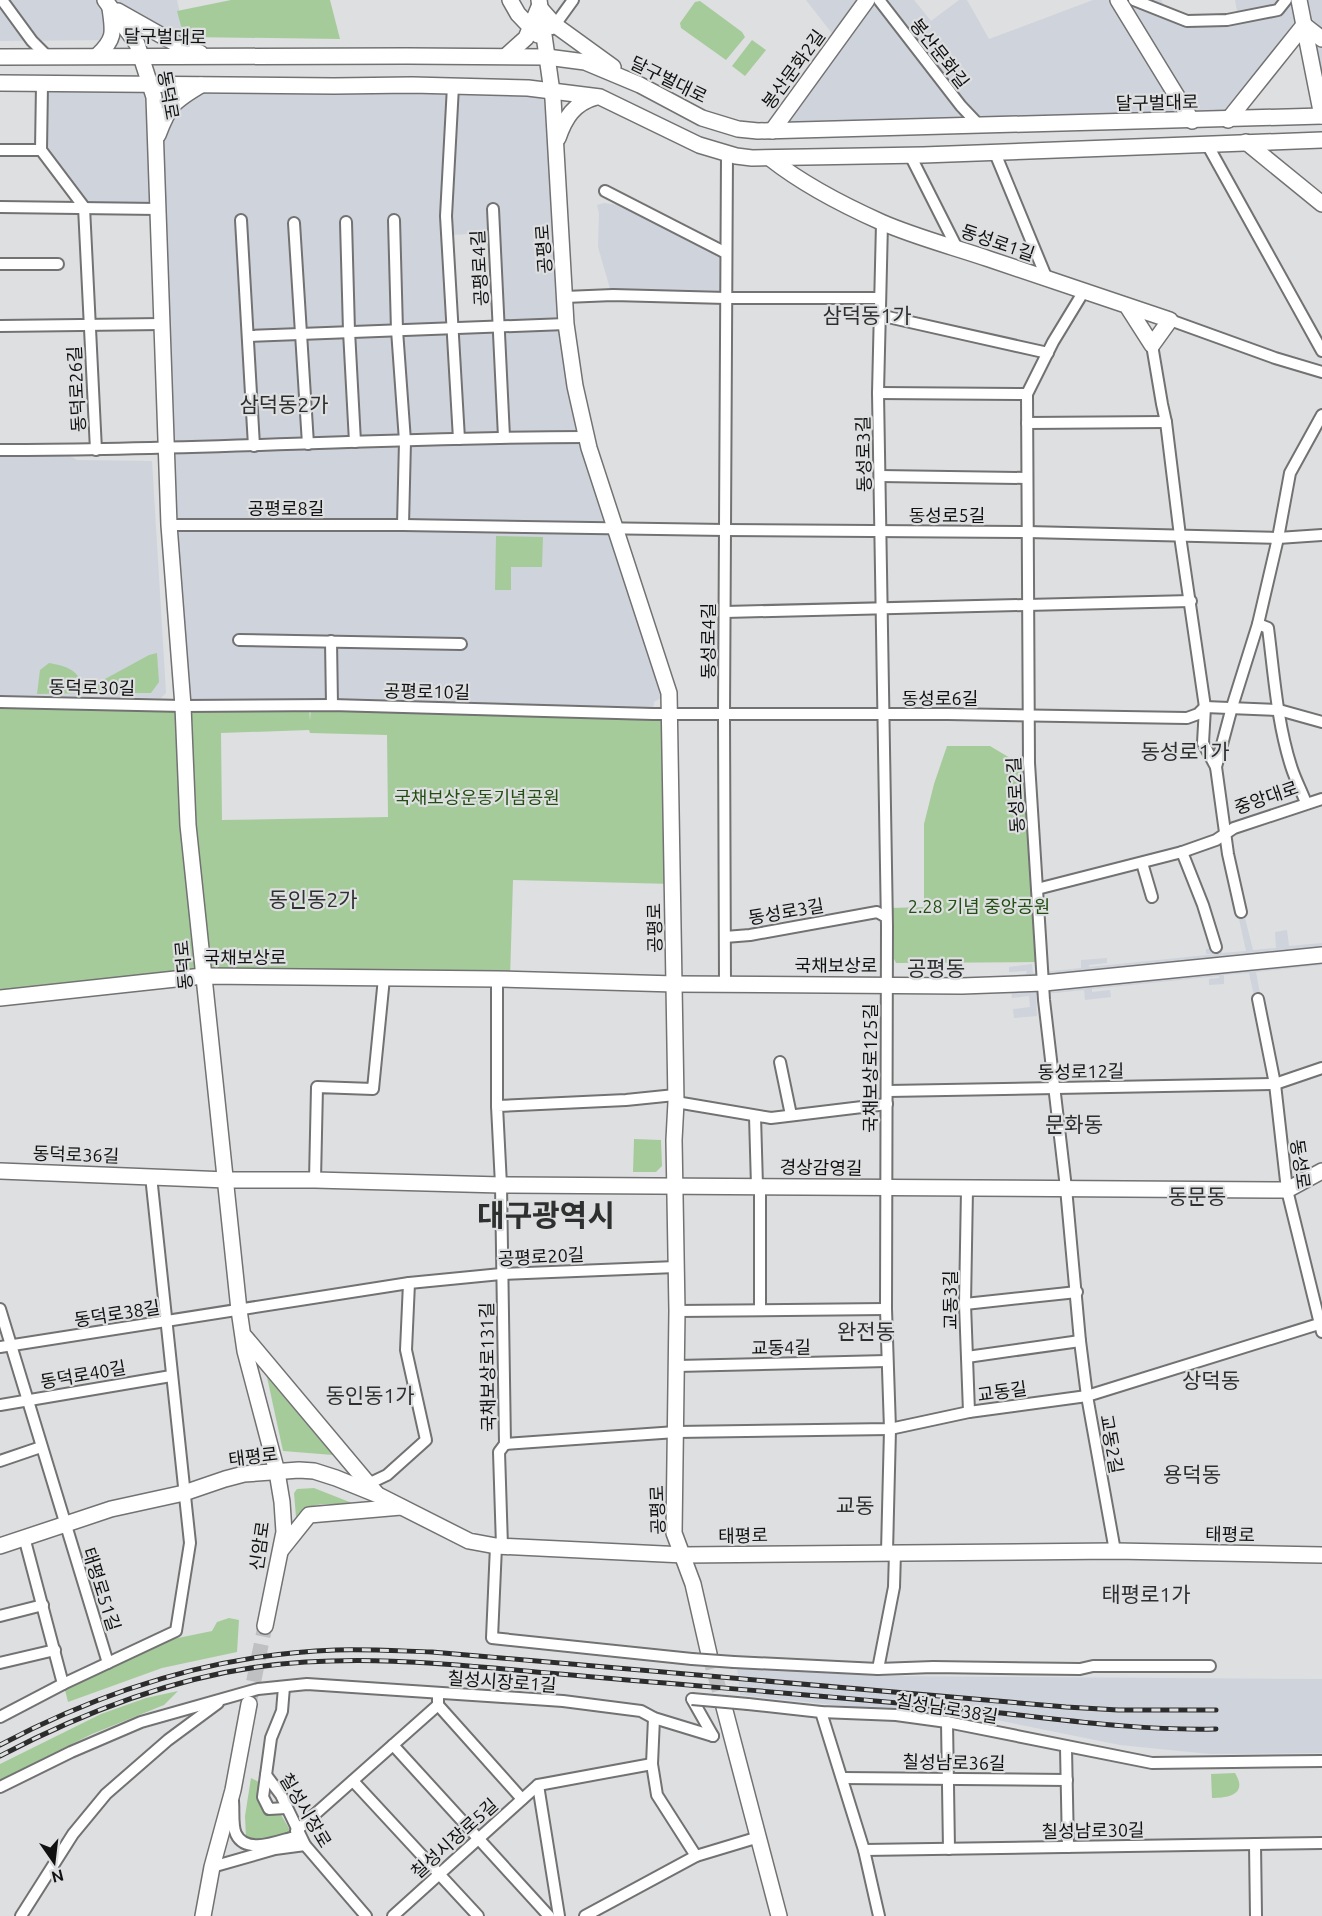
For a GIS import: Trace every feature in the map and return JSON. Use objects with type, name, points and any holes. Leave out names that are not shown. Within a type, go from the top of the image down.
[{"type":"main road","points":[[510,0],[518,14],[532,28],[545,50]]},
{"type":"main road","name":"봉산문화2길","points":[[771,131],[867,0]]},
{"type":"main road","points":[[1118,0],[1192,121]]},
{"type":"main road","points":[[1299,0],[1322,116]]},
{"type":"main road","points":[[98,55],[112,40],[113,32],[107,3]]},
{"type":"main road","points":[[107,3],[126,17],[173,42],[209,56]]},
{"type":"main road","name":"동덕로","points":[[107,3],[137,44],[153,97],[169,525],[183,706],[188,825],[242,1333],[277,1472]]},
{"type":"main road","points":[[506,56],[519,46],[532,28],[539,3]]},
{"type":"main road","points":[[539,3],[555,25],[640,85]]},
{"type":"main road","name":"공평로","points":[[539,3],[552,90],[566,324],[574,387],[586,437],[669,693],[675,984],[674,1185],[677,1311],[674,1533],[684,1555],[709,1654]]},
{"type":"main road","points":[[1304,25],[1322,39]]},
{"type":"main road","points":[[1228,120],[1304,25]]},
{"type":"main road","name":"달구벌대로","points":[[0,57],[98,55],[506,56],[545,50],[585,62],[640,85],[702,118],[738,129],[771,131],[1322,116]]},
{"type":"main road","points":[[0,83],[453,86],[552,90],[600,97],[699,144],[727,154],[771,159],[1322,140]]},
{"type":"main road","points":[[156,141],[168,110],[181,97],[201,84]]},
{"type":"main road","points":[[556,144],[564,122],[572,110],[587,100],[600,97]]},
{"type":"main road","points":[[1246,142],[1322,204]]},
{"type":"main road","points":[[818,191],[810,178],[816,163],[825,157]]},
{"type":"main road","name":"동성로1길","points":[[771,159],[818,191],[882,223],[1170,320]]},
{"type":"main road","points":[[1127,306],[1152,345],[1170,320]]},
{"type":"main road","name":"국채보상로","points":[[0,998],[203,976],[962,986],[1044,983],[1322,954]]},
{"type":"main road","name":"동덕로36길","points":[[0,1171],[227,1180]]},
{"type":"main road","name":"경상감영길","points":[[227,1180],[501,1185],[1287,1190],[1322,1171]]},
{"type":"main road","points":[[242,1333],[373,1490]]},
{"type":"main road","name":"태평로","points":[[0,1546],[111,1509],[184,1493],[244,1474],[298,1470],[314,1471],[373,1490],[401,1507],[469,1540],[499,1546],[684,1555],[1115,1551],[1322,1555]]},
{"type":"main road","name":"신암로","points":[[265,1626],[284,1532],[277,1472]]},
{"type":"main road","points":[[279,1552],[309,1515],[401,1507]]},
{"type":"main road","points":[[203,1916],[212,1867],[233,1790],[249,1704]]},
{"type":"main road","points":[[724,1707],[779,1916]]},
{"type":"street","points":[[2,0],[32,41],[48,56]]},
{"type":"street","points":[[545,50],[555,25],[573,0]]},
{"type":"street","name":"봉산문화길","points":[[879,0],[961,106],[978,124]]},
{"type":"street","points":[[1134,0],[1187,21],[1227,20],[1278,10],[1286,0]]},
{"type":"street","points":[[42,84],[41,150],[84,207],[89,326]]},
{"type":"street","name":"공평로4길","points":[[453,86],[446,216],[459,439]]},
{"type":"street","points":[[1207,144],[1322,351]]},
{"type":"street","points":[[0,150],[41,150]]},
{"type":"street","points":[[995,153],[1047,279]]},
{"type":"street","name":"동성로4길","points":[[726,984],[724,612],[727,154]]},
{"type":"street","points":[[910,156],[957,248]]},
{"type":"street","points":[[605,191],[726,253]]},
{"type":"street","points":[[0,207],[158,209]]},
{"type":"street","name":"공평로4길","points":[[493,209],[504,437]]},
{"type":"street","points":[[241,220],[254,446]]},
{"type":"street","points":[[394,220],[405,441],[403,525]]},
{"type":"street","points":[[346,222],[349,332],[356,442]]},
{"type":"street","points":[[294,223],[308,444]]},
{"type":"street","name":"동성로3길","points":[[882,223],[878,393],[883,609],[886,985]]},
{"type":"street","points":[[0,264],[58,264]]},
{"type":"street","name":"동성로2길","points":[[1054,1089],[1037,889],[1028,716],[1027,393],[1084,291]]},
{"type":"street","points":[[565,297],[613,295],[879,298]]},
{"type":"street","points":[[879,315],[1048,353]]},
{"type":"street","name":"동성로1길","points":[[1170,320],[1275,358],[1322,372]]},
{"type":"street","points":[[0,326],[162,324]]},
{"type":"street","name":"공평로4길","points":[[248,336],[566,324]]},
{"type":"street","name":"동덕로26길","points":[[89,326],[96,450]]},
{"type":"street","points":[[1152,345],[1166,422],[1205,707],[1203,743],[1216,767],[1224,833],[1240,912]]},
{"type":"street","points":[[878,393],[1027,393]]},
{"type":"street","points":[[1216,767],[1257,624],[1293,466],[1322,415]]},
{"type":"street","points":[[1027,423],[1166,422]]},
{"type":"street","points":[[167,449],[504,437],[586,437]]},
{"type":"street","name":"동덕로26길","points":[[0,450],[167,449]]},
{"type":"street","points":[[880,476],[1027,478]]},
{"type":"street","name":"공평로8길","points":[[169,525],[616,527]]},
{"type":"street","name":"동성로5길","points":[[616,527],[1027,532],[1278,538]]},
{"type":"street","points":[[1278,538],[1322,535]]},
{"type":"street","points":[[724,612],[1191,602]]},
{"type":"street","points":[[1257,624],[1268,627],[1279,710],[1292,769],[1306,803]]},
{"type":"street","points":[[238,640],[461,644]]},
{"type":"street","points":[[331,641],[332,705]]},
{"type":"street","name":"동덕로30길","points":[[0,702],[183,706]]},
{"type":"street","name":"공평로10길","points":[[183,706],[332,705],[671,714]]},
{"type":"street","name":"동성로6길","points":[[671,714],[1187,718],[1198,714],[1205,707],[1232,707]]},
{"type":"street","points":[[1232,707],[1279,710],[1322,722]]},
{"type":"street","name":"중앙대로","points":[[1224,833],[1322,799]]},
{"type":"street","points":[[1037,889],[1182,852],[1216,840],[1224,833]]},
{"type":"street","points":[[1182,852],[1203,905],[1216,947]]},
{"type":"street","points":[[1142,863],[1152,897]]},
{"type":"street","name":"동성로3길","points":[[725,937],[750,935],[877,912],[886,917]]},
{"type":"street","points":[[315,1180],[317,1087],[373,1089],[384,978]]},
{"type":"street","name":"국채보상로131길","points":[[498,979],[497,1106],[501,1185],[505,1444],[499,1452],[499,1546],[492,1638],[692,1659],[878,1669]]},
{"type":"street","name":"국채보상로125길","points":[[886,985],[888,1091],[886,1188]]},
{"type":"street","name":"동성로","points":[[1258,999],[1275,1084],[1287,1190],[1321,1326]]},
{"type":"street","points":[[780,1062],[791,1115]]},
{"type":"street","points":[[1275,1084],[1322,1068]]},
{"type":"street","name":"동성로12길","points":[[888,1091],[1275,1084]]},
{"type":"street","name":"교동2길","points":[[1054,1089],[1087,1396],[1115,1551]]},
{"type":"street","points":[[497,1106],[675,1099],[771,1118],[888,1104]]},
{"type":"street","points":[[755,1116],[760,1310]]},
{"type":"street","points":[[151,1176],[184,1493]]},
{"type":"street","points":[[886,1188],[886,1361],[894,1587],[878,1669],[933,1666],[1080,1669],[1093,1666],[1210,1665]]},
{"type":"street","name":"교동3길","points":[[967,1189],[965,1304],[969,1412]]},
{"type":"street","name":"공평로20길","points":[[239,1310],[409,1283],[501,1274],[676,1267]]},
{"type":"street","points":[[373,1490],[426,1440],[406,1350],[409,1283]]},
{"type":"street","points":[[965,1304],[1077,1292]]},
{"type":"street","name":"태평로51길","points":[[0,1309],[6,1347],[27,1401],[108,1663]]},
{"type":"street","name":"교동4길","points":[[677,1311],[886,1309]]},
{"type":"street","name":"동덕로38길","points":[[6,1347],[239,1310]]},
{"type":"street","name":"교동길","points":[[676,1432],[890,1429],[969,1412],[1087,1396],[1321,1326]]},
{"type":"street","points":[[967,1357],[1080,1341]]},
{"type":"street","name":"교동4길","points":[[676,1366],[886,1361]]},
{"type":"street","name":"동덕로40길","points":[[0,1405],[171,1376]]},
{"type":"street","points":[[505,1444],[676,1432]]},
{"type":"street","points":[[0,1461],[41,1447]]},
{"type":"street","name":"태평로51길","points":[[0,1717],[63,1684],[176,1631],[190,1543],[184,1493]]},
{"type":"street","points":[[24,1537],[63,1684]]},
{"type":"street","points":[[0,1616],[43,1605]]},
{"type":"street","points":[[0,1663],[55,1650]]},
{"type":"street","name":"칠성시장로1길","points":[[0,1788],[71,1752],[141,1722],[258,1689],[307,1684],[563,1701],[641,1711],[654,1718],[713,1736]]},
{"type":"street","points":[[284,1687],[282,1711],[271,1738],[263,1797],[269,1809],[286,1808]]},
{"type":"street","points":[[438,1694],[438,1705],[522,1799]]},
{"type":"street","points":[[21,1916],[72,1834],[106,1794],[168,1740],[225,1698]]},
{"type":"street","name":"칠성남로38길","points":[[713,1736],[692,1698],[821,1712],[896,1716],[947,1722],[1066,1748],[1152,1763],[1322,1761]]},
{"type":"street","points":[[296,1831],[438,1705]]},
{"type":"street","points":[[821,1712],[864,1850],[879,1916]]},
{"type":"street","points":[[654,1718],[652,1764],[657,1795],[696,1856]]},
{"type":"street","points":[[947,1722],[949,1849]]},
{"type":"street","points":[[393,1745],[549,1916]]},
{"type":"street","points":[[1066,1748],[1068,1847]]},
{"type":"street","points":[[559,1916],[538,1785],[652,1764]]},
{"type":"street","name":"칠성시장로","points":[[266,1775],[281,1795],[296,1831],[305,1845],[366,1916]]},
{"type":"street","name":"칠성남로36길","points":[[842,1778],[1067,1780]]},
{"type":"street","points":[[353,1781],[478,1916]]},
{"type":"street","name":"칠성시장로5길","points":[[393,1916],[538,1785]]},
{"type":"street","points":[[233,1790],[235,1833],[241,1840],[248,1845],[257,1846],[294,1837],[305,1845]]},
{"type":"street","points":[[585,1916],[696,1856],[759,1837]]},
{"type":"street","name":"칠성남로30길","points":[[864,1850],[1322,1843]]},
{"type":"street","points":[[1256,1844],[1256,1916]]},
{"type":"street","points":[[212,1867],[275,1850],[305,1845]]},
{"type":"shaded area","points":[[0,0],[177,0],[188,49],[126,17],[112,40],[0,41]]},
{"type":"shaded area","points":[[806,0],[914,0],[931,21],[959,0],[967,0],[989,39],[1093,0],[1161,0],[1170,14],[1187,21],[1238,17],[1235,0],[1322,0],[1322,116],[1304,26],[1228,120],[772,131],[838,41]]},
{"type":"shaded area","points":[[42,84],[149,84],[164,119],[201,84],[552,90],[575,386],[666,695],[654,702],[653,714],[183,706],[159,210],[84,207],[41,150]],"holes":[[[494,233],[499,326],[452,327],[447,235]]]},
{"type":"shaded area","points":[[604,203],[625,206],[721,254],[720,293],[611,292],[598,247],[599,213],[597,205]]},
{"type":"shaded area","points":[[0,454],[67,454],[77,460],[152,461],[166,693],[161,698],[0,695]]},
{"type":"shaded area","points":[[1245,918],[1253,950],[1276,948],[1275,932],[1287,930],[1289,946],[1322,943],[1322,965],[1256,972],[1261,999],[1255,1000],[1249,973],[1224,975],[1224,984],[1209,985],[1209,979],[1219,978],[1219,976],[1092,989],[1092,992],[1110,990],[1111,997],[1085,1000],[1084,990],[1036,995],[1037,1016],[1014,1018],[1013,1009],[1030,1007],[1029,996],[1012,998],[1010,976],[1026,974],[1027,971],[1009,972],[1009,967],[1032,964],[1033,973],[1081,968],[1081,960],[1107,958],[1107,963],[1089,965],[1089,967],[1217,954],[1206,954],[1206,949],[1221,948],[1222,953],[1246,951],[1239,919]]},
{"type":"shaded area","points":[[737,1668],[882,1676],[1322,1679],[1322,1753],[1210,1754],[1120,1745],[987,1718],[880,1710],[740,1695]]},
{"type":"green space","points":[[231,0],[330,0],[340,39],[188,37],[181,26],[177,11]]},
{"type":"green space","points":[[700,1],[742,32],[745,37],[726,60],[681,28],[680,23],[695,2]]},
{"type":"green space","points":[[752,40],[766,50],[745,76],[732,66]]},
{"type":"green space","points":[[496,536],[543,537],[542,567],[511,567],[511,590],[495,590]]},
{"type":"green space","points":[[157,653],[159,682],[151,693],[95,693],[94,685],[149,655]]},
{"type":"green space","points":[[49,663],[73,671],[86,693],[37,694],[40,670]]},
{"type":"green space","name":"국채보상운동기념공원","points":[[0,702],[309,705],[310,721],[311,705],[671,714],[673,884],[513,880],[510,979],[203,976],[0,998]],"holes":[[[309,730],[310,733],[387,735],[388,817],[222,820],[221,733]]]},
{"type":"green space","name":"2.28 기념 중앙공원","points":[[947,746],[990,746],[1025,767],[1038,962],[896,963],[894,959],[894,922],[891,908],[924,907],[924,824]]},
{"type":"green space","points":[[634,1139],[661,1140],[662,1166],[656,1172],[633,1172]]},
{"type":"green space","points":[[267,1377],[333,1455],[283,1451]]},
{"type":"green space","points":[[314,1488],[357,1505],[316,1505],[301,1511],[296,1517],[294,1493],[297,1489]]},
{"type":"green space","points":[[229,1618],[239,1620],[237,1652],[162,1668],[68,1702],[65,1690],[173,1639],[212,1631],[217,1622]]},
{"type":"green space","points":[[178,1691],[164,1705],[92,1734],[0,1780],[0,1764],[101,1714],[146,1698]]},
{"type":"green space","points":[[1235,1773],[1238,1790],[1230,1796],[1212,1798],[1211,1774]]},
{"type":"green space","points":[[251,1778],[263,1784],[294,1837],[258,1841],[246,1838],[245,1816]]},
{"type":"tunnel","points":[[249,1704],[265,1626]]},
{"type":"tunnel","points":[[709,1654],[724,1707]]},
{"type":"railway","points":[[0,1745],[80,1708],[163,1678],[248,1659],[336,1650],[432,1652],[1066,1707],[1118,1710],[1216,1710]]},
{"type":"railway","points":[[0,1756],[93,1713],[190,1680],[257,1667],[333,1661],[446,1664],[913,1704],[1121,1726],[1216,1729]]},
{"type":"district","name":"삼덕동1가","points":[[867,315]]},
{"type":"district","name":"삼덕동2가","points":[[284,404]]},
{"type":"district","name":"동성로1가","points":[[1185,751]]},
{"type":"district","name":"동인동2가","points":[[313,899]]},
{"type":"district","name":"공평동","points":[[936,968]]},
{"type":"district","name":"문화동","points":[[1074,1124]]},
{"type":"district","name":"동문동","points":[[1197,1196]]},
{"type":"district","name":"대구광역시","points":[[546,1215]]},
{"type":"district","name":"완전동","points":[[866,1331]]},
{"type":"district","name":"상덕동","points":[[1211,1380]]},
{"type":"district","name":"동인동1가","points":[[370,1395]]},
{"type":"district","name":"용덕동","points":[[1192,1474]]},
{"type":"district","name":"교동","points":[[855,1505]]},
{"type":"district","name":"태평로1가","points":[[1146,1594]]}]
